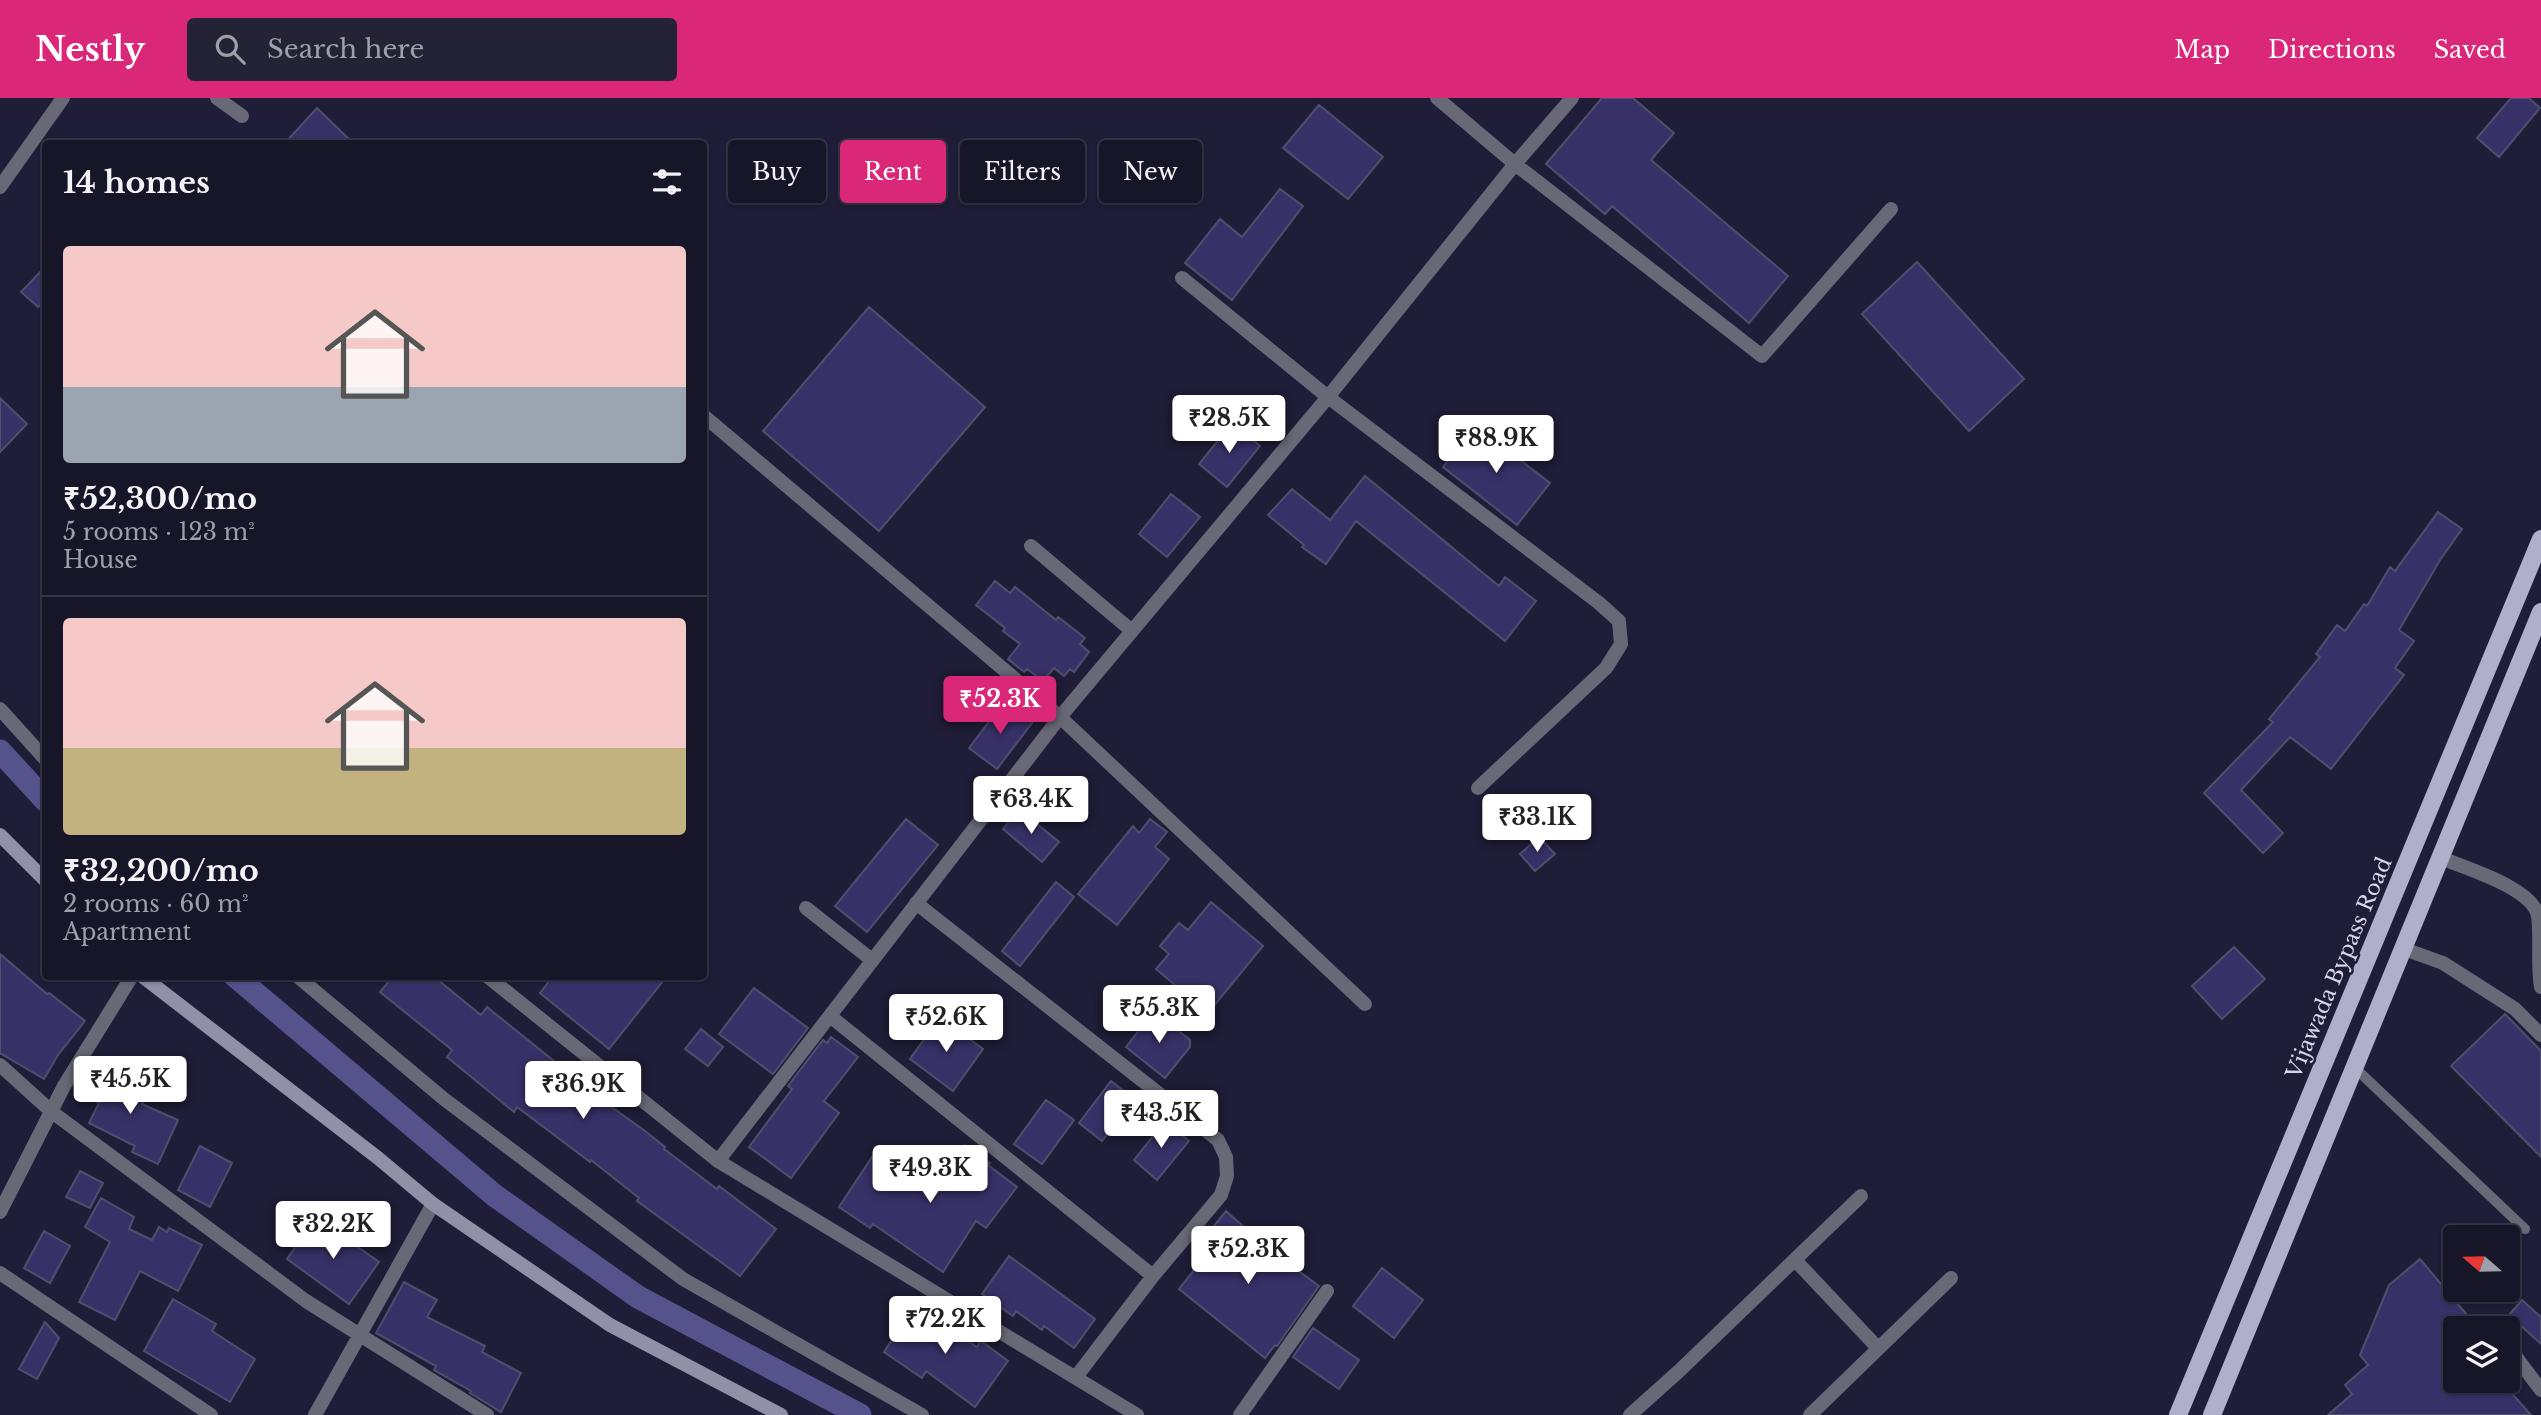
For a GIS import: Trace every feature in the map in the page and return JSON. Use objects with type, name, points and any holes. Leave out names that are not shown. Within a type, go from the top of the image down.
[{"type":"main road","name":"Vijawada Bypass Road","points":[[2178,1415],[2541,538]]},
{"type":"main road","points":[[2212,1415],[2541,611]]},
{"type":"street","points":[[0,187],[63,98]]},
{"type":"street","points":[[217,98],[243,117]]},
{"type":"street","points":[[1437,98],[1515,164],[1762,356],[1891,209]]},
{"type":"street","points":[[718,1161],[1060,717],[1328,397],[1515,164],[1572,98]]},
{"type":"street","points":[[1182,278],[1328,397],[1619,621],[1621,644],[1606,668],[1478,788]]},
{"type":"street","points":[[707,419],[1060,717],[1365,1004]]},
{"type":"street","points":[[1031,546],[1132,631]]},
{"type":"street","points":[[0,709],[42,756]]},
{"type":"street","points":[[0,835],[42,877]]},
{"type":"street","points":[[2441,858],[2513,888],[2538,913],[2541,987]]},
{"type":"street","points":[[916,904],[1218,1140],[1226,1157],[1227,1176],[1221,1195],[1153,1276],[1076,1377]]},
{"type":"street","points":[[806,908],[872,960]]},
{"type":"street","points":[[2404,949],[2443,963],[2515,1009],[2541,1035]]},
{"type":"street","points":[[0,1212],[64,1086],[130,980]]},
{"type":"street","points":[[147,980],[378,1158],[433,1204],[610,1325],[781,1415]]},
{"type":"street","points":[[302,980],[444,1099],[683,1279],[922,1415]]},
{"type":"street","points":[[492,980],[718,1161],[1137,1415]]},
{"type":"street","points":[[830,1016],[1153,1276]]},
{"type":"street","points":[[0,1065],[52,1112],[306,1301],[487,1415]]},
{"type":"street","points":[[1630,1415],[1861,1196]]},
{"type":"street","points":[[315,1415],[433,1204]]},
{"type":"street","points":[[1795,1260],[1878,1348]]},
{"type":"street","points":[[0,1273],[211,1415]]},
{"type":"street","points":[[1810,1415],[1951,1278]]},
{"type":"street","points":[[1240,1415],[1327,1291]]},
{"type":"street","points":[[2520,1362],[2541,1390]]},
{"type":"lane","points":[[2355,1068],[2525,1229]]},
{"type":"building","points":[[1602,98],[1633,98],[1674,133],[1651,160],[1788,276],[1749,323],[1612,206],[1605,214],[1546,164]]},
{"type":"building","points":[[2511,98],[2529,98],[2540,108],[2499,157],[2477,138]]},
{"type":"building","points":[[1319,105],[1383,157],[1348,199],[1283,148]]},
{"type":"building","points":[[317,108],[350,140],[288,140]]},
{"type":"building","points":[[1280,189],[1303,206],[1232,300],[1185,263],[1220,219],[1242,237]]},
{"type":"building","points":[[1917,262],[2024,379],[1969,431],[1862,314]]},
{"type":"building","points":[[42,270],[42,303],[38,307],[21,292]]},
{"type":"building","points":[[869,307],[985,407],[879,531],[763,431]]},
{"type":"building","points":[[0,398],[27,424],[0,452]]},
{"type":"building","points":[[1232,423],[1260,446],[1227,487],[1199,464]]},
{"type":"building","points":[[1475,425],[1550,483],[1517,525],[1443,467]]},
{"type":"building","points":[[1365,476],[1499,586],[1505,577],[1536,601],[1505,641],[1356,521],[1326,564],[1302,547],[1304,545],[1268,515],[1292,489],[1330,520]]},
{"type":"building","points":[[1171,494],[1200,517],[1167,557],[1139,534]]},
{"type":"building","points":[[2438,512],[2462,529],[2440,560],[2399,630],[2414,641],[2395,668],[2404,675],[2331,769],[2290,737],[2241,790],[2283,833],[2263,853],[2204,793],[2273,722],[2269,719],[2320,657],[2316,654],[2337,625],[2345,631],[2364,604],[2367,606],[2390,567],[2395,571]]},
{"type":"building","points":[[995,581],[1010,593],[1015,587],[1056,620],[1058,617],[1085,638],[1080,644],[1089,652],[1074,672],[1070,669],[1064,676],[1054,668],[1043,681],[1027,669],[1024,672],[1008,659],[1020,644],[976,605]]},
{"type":"building","points":[[1004,702],[1032,723],[997,769],[969,748]]},
{"type":"building","points":[[1019,809],[1059,842],[1042,862],[1003,829]]},
{"type":"building","points":[[906,819],[938,845],[867,932],[835,906]]},
{"type":"building","points":[[1150,819],[1167,832],[1155,847],[1169,859],[1117,925],[1078,894],[1133,826],[1139,833]]},
{"type":"building","points":[[1539,837],[1555,854],[1535,871],[1520,854]]},
{"type":"building","points":[[1056,882],[1074,897],[1020,966],[1002,951]]},
{"type":"building","points":[[1211,902],[1263,946],[1208,1013],[1156,969],[1169,954],[1160,946],[1179,923],[1188,930]]},
{"type":"building","points":[[2234,947],[2265,979],[2222,1019],[2192,986]]},
{"type":"building","points":[[0,954],[47,994],[85,1021],[58,1055],[44,1079],[0,1053]]},
{"type":"building","points":[[390,980],[438,980],[481,1015],[487,1007],[554,1061],[552,1064],[645,1131],[717,1189],[719,1186],[776,1229],[740,1276],[637,1201],[639,1198],[591,1160],[590,1162],[517,1107],[514,1112],[447,1057],[452,1050],[380,992]]},
{"type":"building","points":[[550,980],[664,980],[609,1049],[540,993]]},
{"type":"building","points":[[754,988],[808,1028],[773,1074],[719,1034]]},
{"type":"building","points":[[1154,1011],[1190,1040],[1190,1047],[1165,1078],[1126,1047]]},
{"type":"building","points":[[2505,1014],[2541,1051],[2541,1157],[2451,1066]]},
{"type":"building","points":[[940,1017],[983,1049],[953,1091],[910,1059]]},
{"type":"building","points":[[701,1029],[723,1047],[708,1066],[685,1049]]},
{"type":"building","points":[[831,1037],[858,1057],[824,1101],[839,1113],[791,1178],[749,1147],[792,1089],[788,1086],[823,1040],[827,1043]]},
{"type":"building","points":[[99,1068],[148,1093],[142,1104],[178,1120],[158,1164],[132,1152],[135,1146],[89,1123],[99,1103],[85,1096]]},
{"type":"building","points":[[1111,1081],[1134,1099],[1102,1141],[1079,1123]]},
{"type":"building","points":[[1046,1100],[1074,1120],[1042,1164],[1014,1144]]},
{"type":"building","points":[[1165,1121],[1189,1141],[1157,1180],[1134,1160]]},
{"type":"building","points":[[965,1145],[1017,1187],[986,1228],[976,1221],[943,1272],[873,1224],[870,1228],[839,1207],[872,1157],[905,1179],[907,1177],[932,1192]]},
{"type":"building","points":[[200,1146],[232,1163],[210,1207],[178,1190]]},
{"type":"building","points":[[80,1171],[103,1183],[90,1208],[66,1197]]},
{"type":"building","points":[[101,1198],[134,1217],[129,1229],[152,1240],[159,1227],[167,1232],[169,1228],[202,1245],[178,1291],[140,1271],[115,1320],[79,1302],[110,1242],[85,1227]]},
{"type":"building","points":[[1226,1211],[1270,1250],[1319,1286],[1277,1346],[1275,1345],[1265,1358],[1179,1289],[1210,1250],[1201,1242]]},
{"type":"building","points":[[316,1217],[379,1262],[349,1304],[287,1259]]},
{"type":"building","points":[[44,1231],[70,1246],[50,1283],[24,1268]]},
{"type":"building","points":[[1009,1256],[1095,1319],[1074,1348],[1044,1326],[1042,1330],[1016,1311],[1013,1316],[982,1294]]},
{"type":"building","points":[[2420,1259],[2443,1286],[2443,1302],[2456,1302],[2468,1316],[2443,1316],[2443,1393],[2512,1393],[2531,1415],[2328,1415],[2352,1394],[2345,1385],[2368,1365],[2360,1355],[2389,1285]]},
{"type":"building","points":[[1382,1268],[1423,1300],[1394,1338],[1353,1306]]},
{"type":"building","points":[[404,1282],[437,1300],[427,1317],[485,1346],[482,1352],[521,1373],[501,1412],[434,1370],[436,1366],[376,1333]]},
{"type":"building","points":[[173,1299],[216,1324],[212,1331],[255,1359],[230,1402],[144,1351]]},
{"type":"building","points":[[2522,1300],[2541,1317],[2541,1344],[2520,1325],[2520,1316],[2509,1315]]},
{"type":"building","points":[[915,1305],[977,1347],[981,1341],[1008,1361],[975,1407],[926,1371],[922,1378],[884,1352]]},
{"type":"building","points":[[45,1322],[59,1338],[37,1379],[19,1369]]},
{"type":"building","points":[[1313,1328],[1359,1360],[1339,1389],[1293,1357]]},
{"type":"waterway","points":[[0,751],[42,797]]},
{"type":"waterway","points":[[240,980],[494,1195],[638,1297],[860,1415]]}]
